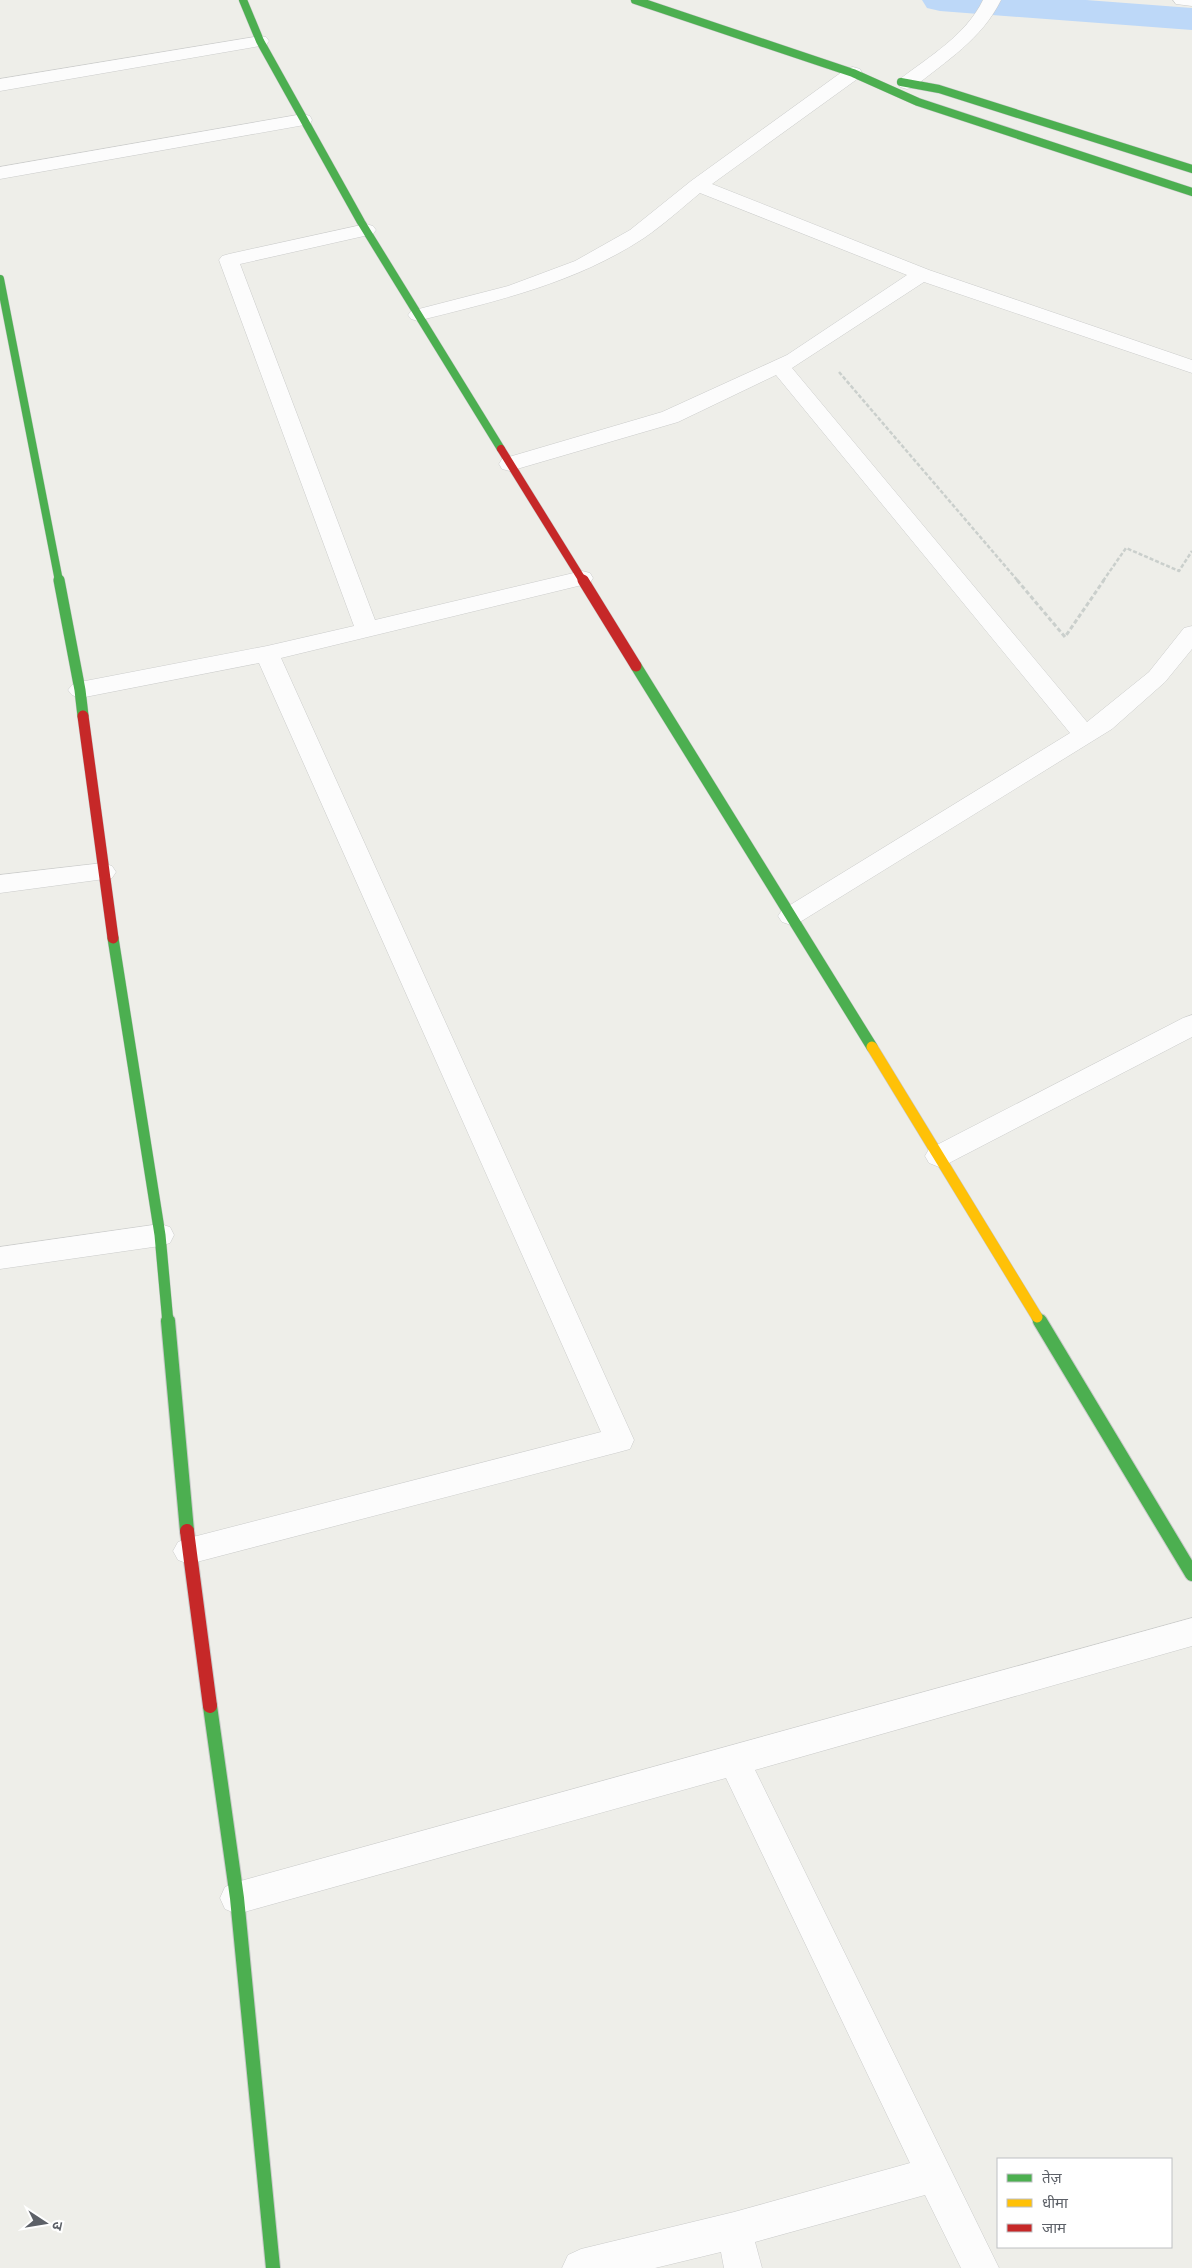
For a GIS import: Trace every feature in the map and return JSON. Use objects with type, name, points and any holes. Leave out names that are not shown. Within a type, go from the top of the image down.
[{"type":"street","points":[[243,0],[260,40],[366,230],[939,1156],[1192,1574]]},
{"type":"street","points":[[635,0],[852,73],[918,102],[1192,192]]},
{"type":"street","points":[[1182,0],[1192,1]]},
{"type":"street","points":[[907,83],[972,30],[990,5]]},
{"type":"street","points":[[0,85],[260,40]]},
{"type":"street","points":[[418,315],[515,290],[582,264],[637,234],[698,186],[852,73],[939,89],[1192,169]]},
{"type":"street","points":[[0,173],[303,120]]},
{"type":"street","points":[[698,186],[922,274],[1192,367]]},
{"type":"street","points":[[366,230],[229,260],[367,629]]},
{"type":"street","points":[[510,464],[670,417],[794,359],[922,274]]},
{"type":"street","points":[[0,279],[80,690],[102,872],[160,1235],[189,1551],[237,1898],[273,2268]]},
{"type":"street","points":[[780,366],[1084,734]]},
{"type":"street","points":[[80,690],[267,654],[582,578]]},
{"type":"street","points":[[791,916],[1104,723],[1157,677],[1192,633]]},
{"type":"street","points":[[189,1551],[619,1440],[267,654]]},
{"type":"street","points":[[0,884],[102,872]]},
{"type":"street","points":[[939,1156],[1192,1025]]},
{"type":"street","points":[[0,1258],[160,1235]]},
{"type":"street","points":[[237,1898],[1192,1632]]},
{"type":"street","points":[[734,1761],[980,2268]]},
{"type":"street","points":[[580,2268],[734,2230],[934,2174]]},
{"type":"street","points":[[734,2230],[743,2268]]},
{"type":"path","points":[[837,370],[1065,637],[1126,548],[1179,571],[1192,551]]},
{"type":"waterway","points":[[940,0],[1192,19]]},
{"type":"traffic: fast","points":[[243,0],[260,41],[361,222],[501,449]]},
{"type":"traffic: fast","points":[[635,0],[853,73],[918,102],[1192,192]]},
{"type":"traffic: fast","points":[[901,82],[939,89],[1192,169]]},
{"type":"traffic: fast","points":[[0,279],[80,690],[83,716]]},
{"type":"traffic: fast","points":[[636,666],[872,1047]]},
{"type":"traffic: fast","points":[[113,938],[160,1235],[187,1531]]},
{"type":"traffic: fast","points":[[1037,1317],[1192,1574]]},
{"type":"traffic: fast","points":[[210,1706],[237,1898],[273,2268]]},
{"type":"traffic: slow","points":[[872,1047],[1037,1317]]},
{"type":"traffic: jam","points":[[501,449],[636,666]]},
{"type":"traffic: jam","points":[[83,716],[113,938]]},
{"type":"traffic: jam","points":[[187,1531],[210,1706]]}]
